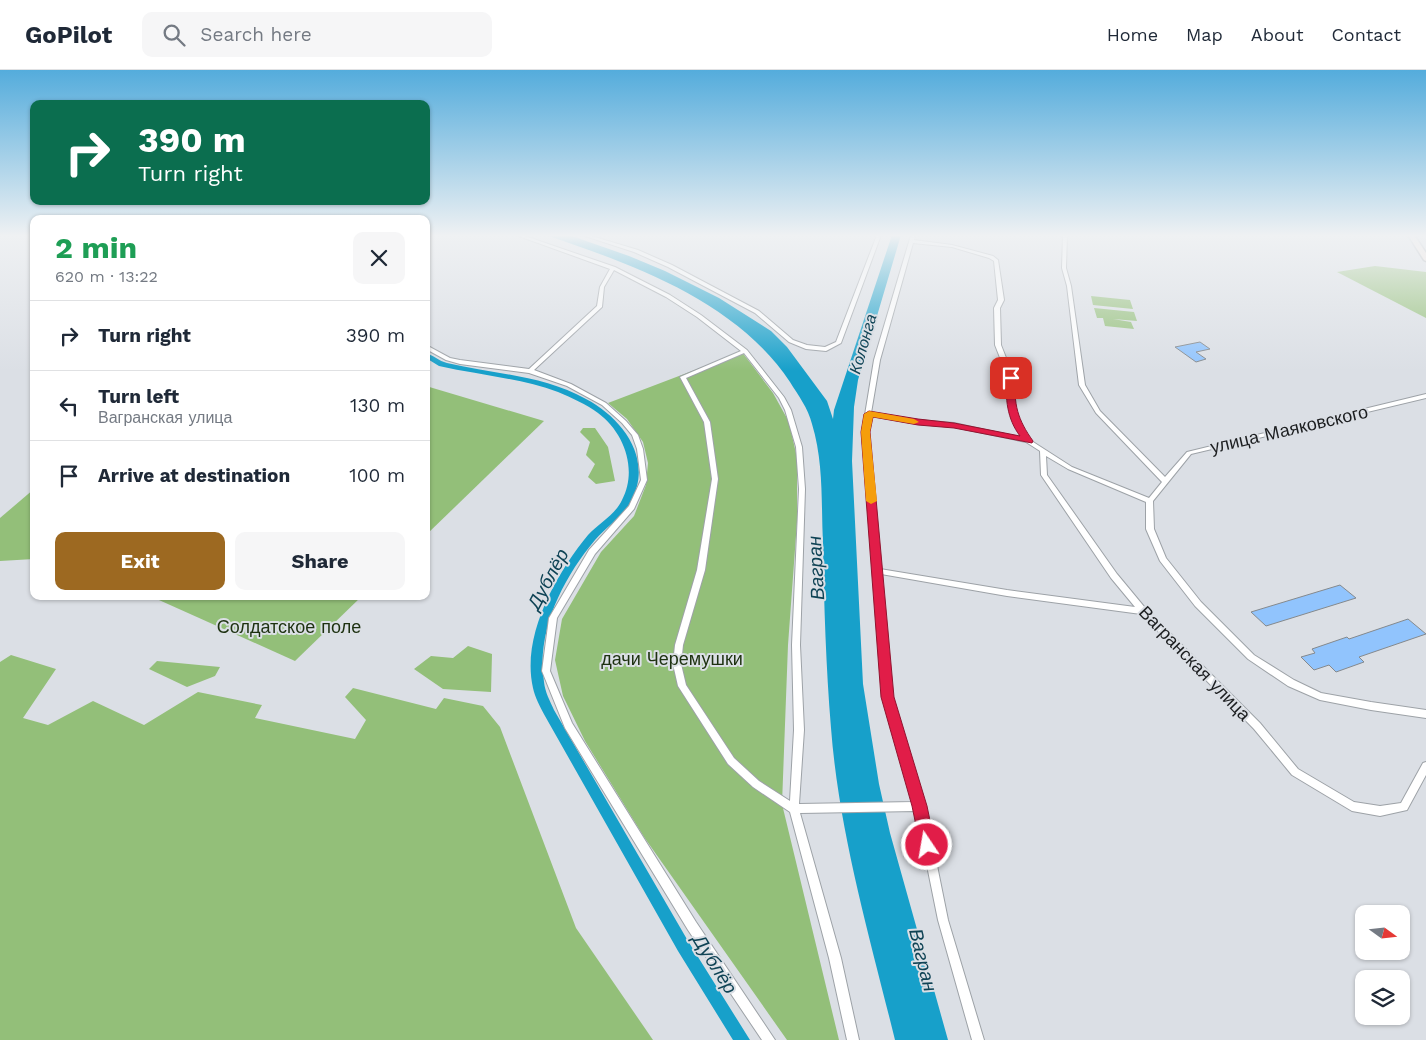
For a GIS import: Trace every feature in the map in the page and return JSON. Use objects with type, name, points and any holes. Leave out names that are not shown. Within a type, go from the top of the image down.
[{"type":"street","points":[[530,371],[600,306],[602,287],[606,280]]},
{"type":"street","points":[[637,280],[668,296],[699,316],[745,352],[776,391],[788,410],[799,447],[802,488],[796,645],[799,730],[798,809],[853,1040]]},
{"type":"street","points":[[697,280],[758,312],[791,341],[806,347],[826,348],[838,343],[862,280]]},
{"type":"street","points":[[900,280],[876,360],[865,432],[887,697],[920,806],[943,920],[978,1040]]},
{"type":"street","points":[[999,280],[1001,300],[997,308],[998,345],[1011,378],[1010,393],[1014,417],[1018,428],[1028,441]]},
{"type":"street","points":[[1067,280],[1082,385],[1098,412],[1165,481]]},
{"type":"street","points":[[430,349],[448,359],[460,362],[530,371],[578,390],[604,404],[635,435],[640,449],[644,480],[632,507],[592,552],[553,618],[546,671],[568,724],[692,926],[769,1040]]},
{"type":"street","points":[[745,352],[683,377],[708,422],[715,479],[701,570],[679,645],[677,664],[682,686],[731,761],[756,784],[798,809],[920,806]]},
{"type":"street","name":"улица Маяковского","points":[[1150,501],[1189,453],[1426,396]]},
{"type":"street","points":[[869,414],[918,422],[954,425],[1028,441],[1070,468],[1150,501],[1150,529],[1163,559],[1198,604],[1251,657],[1291,683],[1320,696],[1426,714]]},
{"type":"street","name":"Вагранская улица","points":[[1043,450],[1044,475],[1114,576],[1143,611],[1257,726],[1294,772],[1352,806],[1380,811],[1404,807],[1426,766]]},
{"type":"street","points":[[878,572],[1007,593],[1143,611]]},
{"type":"green space","points":[[1353,280],[1426,280],[1426,318]]},
{"type":"green space","points":[[1091,296],[1130,300],[1133,309],[1093,305]]},
{"type":"green space","points":[[1094,308],[1134,312],[1137,321],[1113,319],[1131,322],[1134,329],[1105,326],[1103,318],[1097,318]]},
{"type":"green space","name":"дачи Черемушки","points":[[742,352],[773,393],[789,422],[797,458],[797,522],[788,645],[782,804],[839,1040],[787,1040],[644,837],[585,741],[563,696],[555,660],[562,619],[601,552],[634,516],[646,485],[648,463],[643,442],[627,419],[608,403]]},
{"type":"green space","points":[[430,387],[544,421],[430,531]]},
{"type":"green space","points":[[583,428],[595,428],[608,447],[615,481],[596,484],[588,477],[595,464],[586,455],[590,442],[580,432]]},
{"type":"green space","points":[[30,492],[30,559],[0,561],[0,518]]},
{"type":"green space","name":"Солдатское поле","points":[[159,600],[358,600],[295,661]]},
{"type":"green space","points":[[468,646],[492,654],[491,692],[443,689],[414,669],[431,656],[453,658]]},
{"type":"green space","points":[[11,655],[56,669],[23,718],[48,725],[93,701],[144,725],[198,692],[262,705],[255,718],[355,739],[366,720],[345,697],[353,688],[436,709],[444,698],[483,706],[500,727],[576,928],[653,1040],[0,1040],[0,662]]},
{"type":"green space","points":[[157,661],[220,667],[215,676],[187,687],[149,669]]},
{"type":"water","points":[[663,280],[684,280],[719,298],[771,331],[787,347],[827,401],[833,419],[834,410],[877,280],[888,280],[858,380],[854,407],[852,461],[863,684],[879,784],[890,833],[948,1040],[895,1040],[848,846],[835,767],[831,728],[820,469],[816,439],[810,418],[790,382],[768,354],[741,329],[681,289]]},
{"type":"building","points":[[1200,342],[1210,349],[1196,352],[1206,359],[1196,362],[1175,347]]},
{"type":"building","points":[[1340,585],[1356,598],[1266,626],[1251,612]]},
{"type":"building","points":[[1408,619],[1426,634],[1359,657],[1364,662],[1336,672],[1329,665],[1314,670],[1301,657],[1315,653],[1312,649]]},
{"type":"waterway","name":"Дублёр","points":[[430,357],[442,364],[511,377],[560,390],[601,411],[621,431],[632,456],[634,479],[630,493],[620,511],[586,544],[549,606],[538,641],[537,666],[539,688],[549,712],[683,946],[742,1040]]},
{"type":"slow traffic","points":[[871,501],[865,432],[869,414],[914,422]]},
{"type":"route","points":[[927,845],[920,806],[887,697],[865,432],[869,414],[918,422],[954,425],[1028,441],[1018,428],[1014,417],[1010,393],[1011,378]]},
{"type":"water label","name":"Колонга","points":[[863,344]]},
{"type":"water label","name":"Вагран","points":[[816,568]]},
{"type":"water label","name":"Вагран","points":[[923,960]]}]
